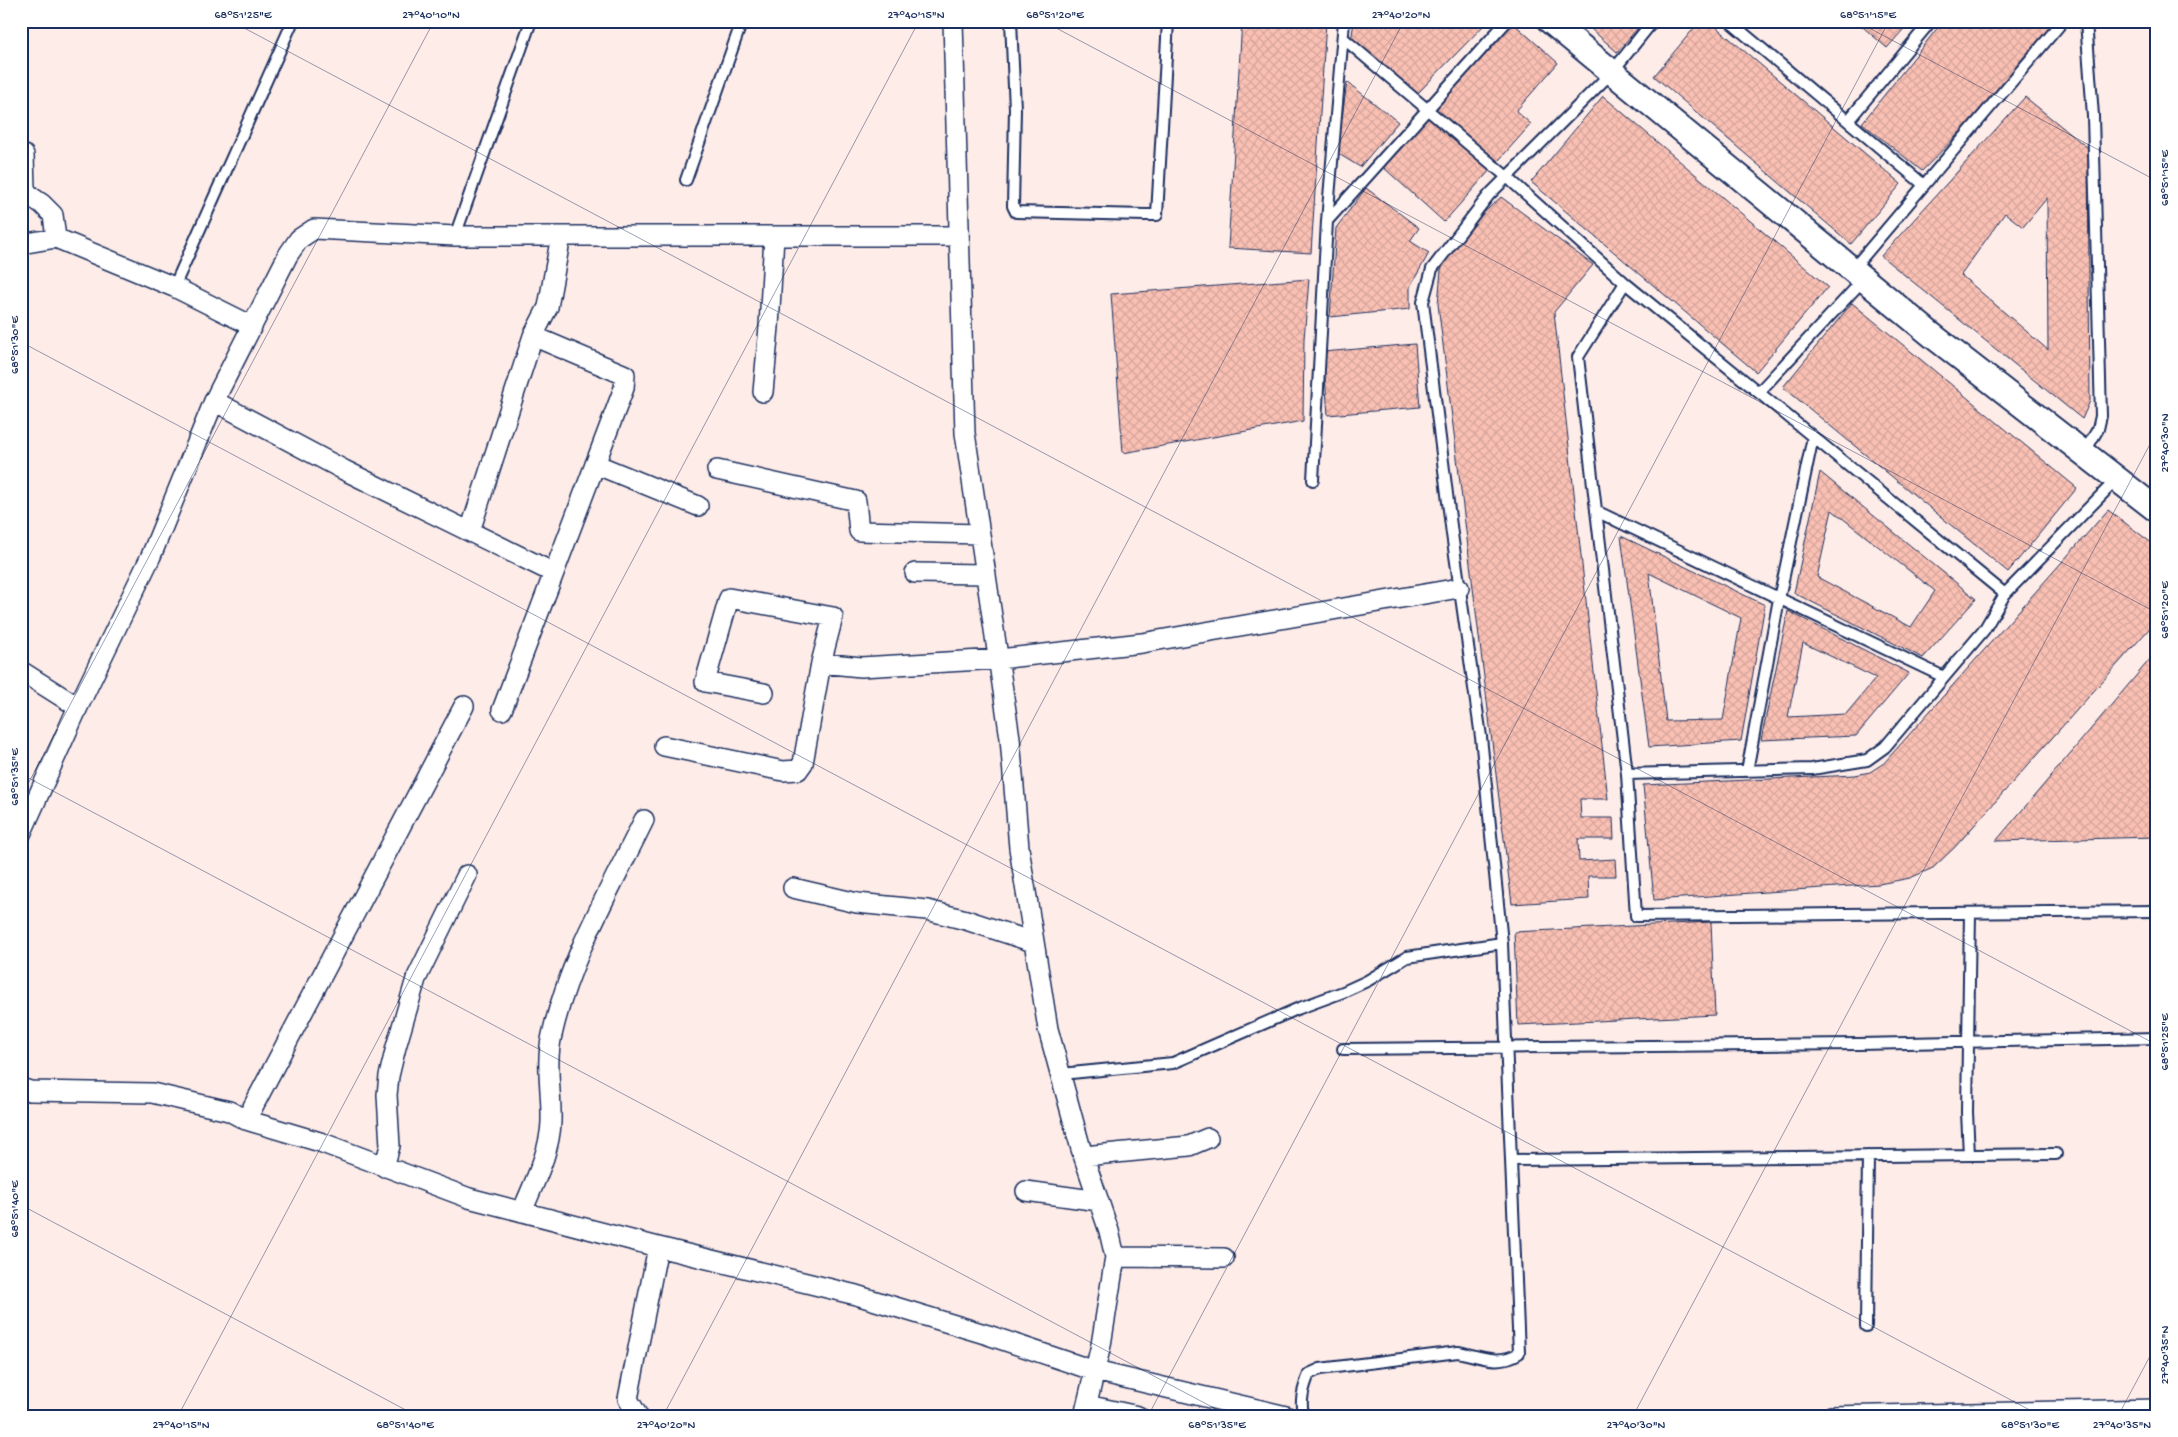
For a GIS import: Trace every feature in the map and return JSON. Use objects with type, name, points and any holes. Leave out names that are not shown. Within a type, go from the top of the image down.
[{"type":"street","points":[[953,21],[965,433],[1010,738],[1019,848],[1048,1029],[1084,1156],[1109,1231],[1115,1257],[1111,1292],[1085,1410],[1138,1416]]},
{"type":"street","points":[[1550,21],[1933,336],[2157,510]]},
{"type":"street","points":[[21,154],[24,155],[25,189],[30,196],[53,215],[56,238]]},
{"type":"street","points":[[21,834],[78,707],[151,556],[214,401],[288,255],[299,239],[314,229],[455,236],[958,236]]},
{"type":"street","points":[[470,531],[533,336],[548,307],[561,236]]},
{"type":"street","points":[[763,392],[770,327],[774,236]]},
{"type":"street","points":[[21,244],[56,238],[174,287],[252,326]]},
{"type":"street","points":[[502,710],[624,388],[624,375],[533,336]]},
{"type":"street","points":[[214,401],[344,470],[554,573]]},
{"type":"street","points":[[595,464],[698,506]]},
{"type":"street","points":[[717,470],[856,500],[859,531],[980,534]]},
{"type":"street","points":[[915,573],[986,574]]},
{"type":"street","points":[[821,664],[861,666],[998,659],[1142,643],[1459,588]]},
{"type":"street","points":[[664,746],[783,771],[798,770],[803,762],[821,664],[833,617],[729,598],[705,682],[764,694]]},
{"type":"street","points":[[21,671],[78,707]]},
{"type":"street","points":[[246,1120],[464,706]]},
{"type":"street","points":[[522,1212],[548,1143],[551,1123],[549,1057],[552,1036],[565,989],[577,958],[644,820]]},
{"type":"street","points":[[384,1167],[390,1146],[387,1095],[389,1076],[396,1047],[416,979],[467,875]]},
{"type":"street","points":[[793,888],[856,903],[928,910],[966,920],[1033,942]]},
{"type":"street","points":[[21,1088],[30,1091],[152,1092],[229,1111],[246,1120],[320,1142],[469,1198],[658,1247],[856,1295],[988,1335],[1094,1371],[1286,1416]]},
{"type":"street","points":[[1084,1156],[1189,1146],[1208,1138]]},
{"type":"street","points":[[1026,1191],[1099,1201]]},
{"type":"street","points":[[638,1416],[628,1399],[658,1247]]},
{"type":"street","points":[[1115,1257],[1224,1258]]},
{"type":"street","points":[[1831,1416],[2157,1409]]},
{"type":"lane","points":[[174,287],[294,21]]},
{"type":"lane","points":[[455,236],[532,21]]},
{"type":"lane","points":[[686,180],[742,21]]},
{"type":"lane","points":[[1011,21],[1015,109],[1013,206],[1016,212],[1157,215],[1168,21]]},
{"type":"lane","points":[[1313,480],[1327,221],[1344,21]]},
{"type":"lane","points":[[1327,221],[1507,21]]},
{"type":"lane","points":[[1303,1416],[1301,1404],[1302,1390],[1309,1374],[1320,1369],[1458,1352],[1494,1361],[1511,1358],[1519,1353],[1502,943],[1481,736],[1459,588],[1423,302],[1432,269],[1489,195],[1612,72],[1653,21]]},
{"type":"lane","points":[[1729,21],[1924,185]]},
{"type":"lane","points":[[1848,121],[1931,21]]},
{"type":"lane","points":[[1759,392],[1858,274],[1924,185],[2063,21]]},
{"type":"lane","points":[[2084,453],[2098,429],[2101,416],[2093,116],[2086,21]]},
{"type":"lane","points":[[1343,38],[1507,177],[1625,282],[2005,594]]},
{"type":"lane","points":[[1625,282],[1578,357],[1627,774],[1636,916],[2157,911]]},
{"type":"lane","points":[[1747,770],[1778,599],[1813,437]]},
{"type":"lane","points":[[1627,774],[1812,769],[1867,760],[1885,747],[1984,630],[2005,594],[2117,478]]},
{"type":"lane","points":[[1596,511],[1944,677]]},
{"type":"lane","points":[[1969,1155],[1970,913]]},
{"type":"lane","points":[[1061,1074],[1173,1063],[1297,1009],[1367,982],[1407,957],[1502,943]]},
{"type":"lane","points":[[1343,1048],[1968,1042],[2157,1038]]},
{"type":"lane","points":[[1511,1160],[2056,1154]]},
{"type":"lane","points":[[1866,1326],[1868,1156]]},
{"type":"building","points":[[1242,21],[1326,21],[1311,253],[1228,248]]},
{"type":"building","points":[[1354,21],[1488,21],[1415,96],[1351,42]]},
{"type":"building","points":[[1582,21],[1644,21],[1617,52]]},
{"type":"building","points":[[1700,21],[1709,21],[1901,184],[1851,244],[1654,76]]},
{"type":"building","points":[[1856,21],[1907,21],[1909,23],[1887,48]]},
{"type":"building","points":[[1943,21],[2057,21],[2008,83],[1922,171],[1862,123]]},
{"type":"building","points":[[1512,22],[1558,63],[1516,111],[1531,124],[1444,222],[1383,167]]},
{"type":"building","points":[[1347,82],[1398,122],[1360,167],[1337,153]]},
{"type":"building","points":[[1603,96],[1828,287],[1756,372],[1531,182]]},
{"type":"building","points":[[2025,97],[2088,148],[2090,401],[2082,419],[1881,256]],"holes":[[[2047,198],[2048,350],[1961,275],[2005,213],[2023,227]]]},
{"type":"building","points":[[1366,188],[1419,228],[1410,241],[1429,253],[1410,287],[1410,309],[1330,317],[1336,228]]},
{"type":"building","points":[[1501,197],[1593,265],[1554,312],[1608,799],[1580,799],[1581,818],[1613,818],[1614,839],[1578,839],[1579,861],[1615,859],[1616,876],[1588,876],[1589,899],[1512,904],[1438,304],[1441,270],[1450,251],[1466,229]]},
{"type":"building","points":[[1309,279],[1304,339],[1303,421],[1123,453],[1111,294]]},
{"type":"building","points":[[1852,303],[2077,488],[2008,572],[1783,387]]},
{"type":"building","points":[[1415,344],[1420,407],[1328,415],[1323,352]]},
{"type":"building","points":[[1820,472],[1976,599],[1923,658],[1794,593]],"holes":[[[1832,510],[1935,591],[1911,627],[1817,577]]]},
{"type":"building","points":[[2108,510],[2157,547],[2157,620],[1955,847],[1933,868],[1910,878],[1879,884],[1654,900],[1643,785],[1855,775],[1870,772],[1884,763]]},
{"type":"building","points":[[1621,536],[1765,605],[1741,741],[1649,747]],"holes":[[[1649,573],[1741,618],[1723,720],[1666,721]]]},
{"type":"building","points":[[1788,611],[1909,673],[1856,736],[1761,740]],"holes":[[[1803,643],[1876,678],[1846,714],[1788,717]]]},
{"type":"building","points":[[2157,651],[2157,837],[1996,841]]},
{"type":"building","points":[[1711,922],[1715,1015],[1518,1025],[1514,932]]}]
